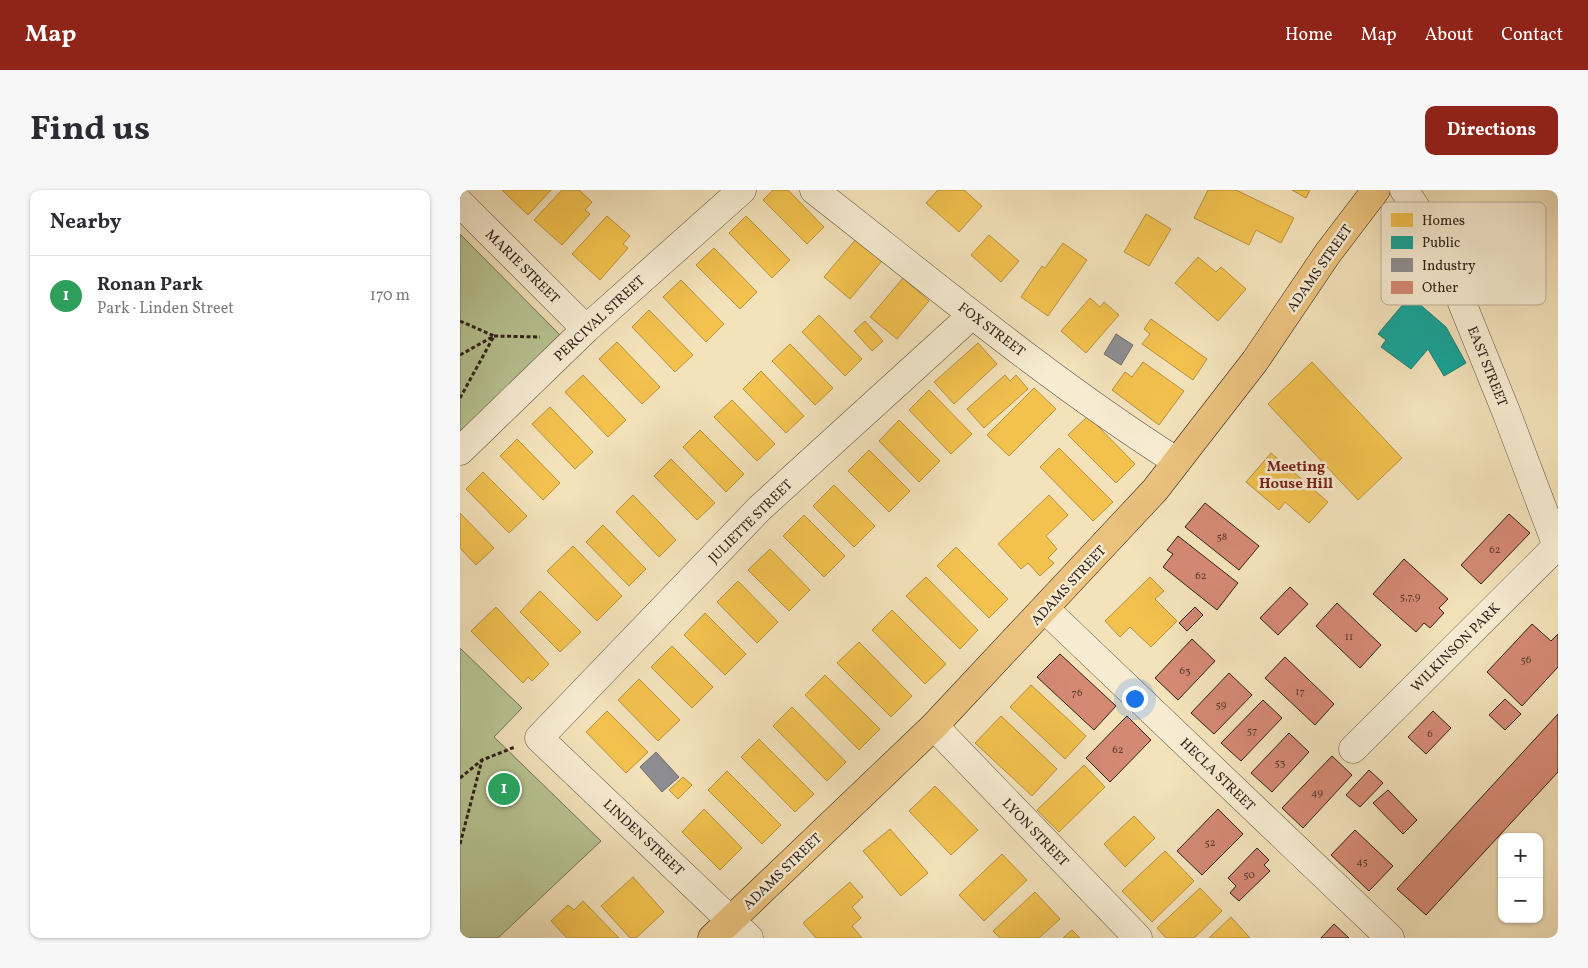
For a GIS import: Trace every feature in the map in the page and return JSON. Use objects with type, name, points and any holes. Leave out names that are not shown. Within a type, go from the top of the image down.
[{"type":"main road","name":"ADAMS STREET","points":[[731,932],[934,726],[1155,490],[1255,362],[1328,253],[1376,190]]},
{"type":"street","name":"PERCIVAL STREET","points":[[460,451],[586,329],[742,190]]},
{"type":"street","name":"FOX STREET","points":[[814,190],[972,315],[1142,439],[1176,461]]},
{"type":"street","name":"EAST STREET","points":[[1404,190],[1412,202]]},
{"type":"street","name":"MARIE STREET","points":[[460,203],[586,329]]},
{"type":"street","name":"EAST STREET","points":[[1463,305],[1507,414],[1557,547]]},
{"type":"street","name":"JULIETTE STREET","points":[[539,738],[760,508],[972,315]]},
{"type":"street","name":"WILKINSON PARK","points":[[1353,749],[1557,547]]},
{"type":"street","name":"HECLA STREET","points":[[1045,609],[1390,938]]},
{"type":"street","name":"LYON STREET","points":[[934,726],[1138,938]]},
{"type":"street","name":"LINDEN STREET","points":[[539,738],[731,932]]},
{"type":"path","points":[[460,321],[494,336],[543,337]]},
{"type":"path","points":[[460,355],[494,336]]},
{"type":"path","points":[[460,398],[494,336]]},
{"type":"path","points":[[460,778],[482,760],[539,738]]},
{"type":"path","points":[[460,844],[482,760]]},
{"type":"green space","points":[[460,234],[562,337],[460,437]]},
{"type":"green space","points":[[460,648],[522,708],[494,737],[601,841],[498,938],[460,938]]},
{"type":"building: Homes","points":[[502,190],[551,190],[528,215]]},
{"type":"building: Homes","points":[[562,190],[579,190],[592,202],[585,210],[590,214],[562,245],[534,220]]},
{"type":"building: Homes","points":[[773,190],[788,190],[824,227],[807,244],[763,200]]},
{"type":"building: Homes","points":[[938,190],[964,190],[982,206],[959,232],[926,203]]},
{"type":"building: Homes","points":[[1208,190],[1236,190],[1294,218],[1281,243],[1256,230],[1249,245],[1194,218]]},
{"type":"building: Homes","points":[[1292,190],[1310,190],[1306,198]]},
{"type":"building: Homes","points":[[1146,214],[1171,229],[1149,266],[1124,252]]},
{"type":"building: Homes","points":[[607,216],[630,236],[623,244],[628,248],[600,280],[572,254]]},
{"type":"building: Homes","points":[[746,216],[790,260],[772,278],[729,233]]},
{"type":"building: Homes","points":[[989,235],[1019,261],[1001,282],[971,255]]},
{"type":"building: Homes","points":[[856,239],[882,261],[850,299],[824,277]]},
{"type":"building: Homes","points":[[1063,243],[1087,260],[1048,316],[1021,297],[1042,266],[1045,268]]},
{"type":"building: Homes","points":[[714,248],[757,292],[740,309],[696,265]]},
{"type":"building: Homes","points":[[1198,257],[1216,272],[1221,267],[1246,289],[1218,321],[1175,283]]},
{"type":"building: Homes","points":[[903,278],[929,301],[897,339],[870,317]]},
{"type":"building: Homes","points":[[681,280],[724,324],[706,342],[663,297]]},
{"type":"building: Homes","points":[[1090,298],[1100,307],[1104,302],[1119,315],[1086,353],[1061,331]]},
{"type":"building: Homes","points":[[649,310],[693,355],[675,372],[632,327]]},
{"type":"building: Homes","points":[[819,315],[862,359],[845,376],[802,332]]},
{"type":"building: Homes","points":[[1151,319],[1207,359],[1193,380],[1142,344],[1150,334],[1144,329]]},
{"type":"building: Homes","points":[[865,321],[883,341],[872,351],[854,331]]},
{"type":"building: Homes","points":[[617,342],[660,387],[642,404],[599,359]]},
{"type":"building: Homes","points":[[978,343],[997,364],[954,404],[934,382]]},
{"type":"building: Homes","points":[[790,344],[833,388],[815,405],[772,361]]},
{"type":"building: Homes","points":[[1143,362],[1184,391],[1159,425],[1112,390],[1125,372],[1132,377]]},
{"type":"building: Homes","points":[[1312,362],[1402,458],[1358,500],[1268,404]]},
{"type":"building: Homes","points":[[761,371],[804,416],[786,433],[743,389]]},
{"type":"building: Homes","points":[[583,375],[626,420],[608,437],[565,392]]},
{"type":"building: Homes","points":[[1005,375],[1010,381],[1016,375],[1028,389],[984,428],[967,409]]},
{"type":"building: Homes","points":[[1034,388],[1056,409],[1009,456],[987,435]]},
{"type":"building: Homes","points":[[929,390],[972,434],[951,454],[909,410]]},
{"type":"building: Homes","points":[[732,400],[775,444],[757,461],[714,417]]},
{"type":"building: Homes","points":[[550,407],[593,452],[575,469],[532,424]]},
{"type":"building: Homes","points":[[1088,416],[1135,464],[1116,483],[1068,435]]},
{"type":"building: Homes","points":[[899,420],[940,461],[919,482],[879,441]]},
{"type":"building: Homes","points":[[700,430],[744,474],[726,492],[683,447]]},
{"type":"building: Homes","points":[[517,439],[560,483],[543,500],[500,456]]},
{"type":"building: Homes","points":[[1059,448],[1113,502],[1093,521],[1040,467]]},
{"type":"building: Homes","points":[[869,450],[910,491],[889,512],[848,471]]},
{"type":"building: Homes","points":[[1271,453],[1328,502],[1309,523],[1285,502],[1279,510],[1246,482]]},
{"type":"building: Homes","points":[[671,459],[715,503],[697,520],[654,476]]},
{"type":"building: Homes","points":[[483,472],[527,516],[509,533],[466,489]]},
{"type":"building: Homes","points":[[834,485],[875,526],[854,547],[813,506]]},
{"type":"building: Homes","points":[[633,495],[676,540],[659,557],[616,512]]},
{"type":"building: Homes","points":[[1049,495],[1068,515],[1046,536],[1057,549],[1048,558],[1054,563],[1040,576],[1028,563],[1021,569],[998,544]]},
{"type":"building: Homes","points":[[460,513],[494,548],[476,565],[460,548]]},
{"type":"building: Homes","points":[[804,515],[845,556],[824,577],[783,536]]},
{"type":"building: Homes","points":[[603,525],[646,569],[629,586],[586,542]]},
{"type":"building: Homes","points":[[573,546],[622,596],[597,621],[547,571]]},
{"type":"building: Homes","points":[[956,547],[1008,599],[989,618],[937,566]]},
{"type":"building: Homes","points":[[770,549],[810,590],[789,611],[748,570]]},
{"type":"building: Homes","points":[[926,577],[978,630],[960,649],[906,596]]},
{"type":"building: Homes","points":[[1150,577],[1164,591],[1155,599],[1177,621],[1151,647],[1130,627],[1120,637],[1105,621]]},
{"type":"building: Homes","points":[[738,581],[778,622],[757,643],[717,602]]},
{"type":"building: Homes","points":[[540,591],[581,632],[560,652],[520,612]]},
{"type":"building: Homes","points":[[496,607],[549,664],[532,681],[528,677],[523,683],[471,631]]},
{"type":"building: Homes","points":[[892,610],[946,664],[925,684],[872,630]]},
{"type":"building: Homes","points":[[705,613],[746,654],[725,675],[684,635]]},
{"type":"building: Homes","points":[[859,642],[912,696],[891,717],[837,663]]},
{"type":"building: Homes","points":[[672,646],[713,687],[692,708],[651,667]]},
{"type":"building: Homes","points":[[825,675],[880,729],[859,750],[805,695]]},
{"type":"building: Homes","points":[[639,679],[680,720],[658,741],[618,700]]},
{"type":"building: Homes","points":[[1031,685],[1086,736],[1065,759],[1010,707]]},
{"type":"building: Homes","points":[[792,707],[846,762],[827,781],[773,726]]},
{"type":"building: Homes","points":[[607,711],[648,752],[626,773],[586,732]]},
{"type":"building: Homes","points":[[1001,716],[1057,769],[1032,796],[975,743]]},
{"type":"building: Homes","points":[[759,739],[814,794],[795,812],[741,757]]},
{"type":"building: Homes","points":[[1084,765],[1105,787],[1059,832],[1037,810]]},
{"type":"building: Homes","points":[[727,771],[781,825],[762,844],[708,790]]},
{"type":"building: Homes","points":[[683,777],[692,785],[678,799],[669,790]]},
{"type":"building: Homes","points":[[935,786],[978,830],[951,855],[909,811]]},
{"type":"building: Homes","points":[[704,809],[742,848],[720,870],[682,832]]},
{"type":"building: Homes","points":[[1134,816],[1155,838],[1125,867],[1104,844]]},
{"type":"building: Homes","points":[[890,829],[928,873],[901,896],[863,851]]},
{"type":"building: Homes","points":[[1165,851],[1194,881],[1152,922],[1122,891]]},
{"type":"building: Homes","points":[[1002,854],[1027,880],[984,921],[959,895]]},
{"type":"building: Homes","points":[[633,877],[664,912],[636,938],[630,938],[601,906]]},
{"type":"building: Homes","points":[[850,882],[863,897],[852,907],[861,918],[852,926],[862,938],[816,938],[803,923]]},
{"type":"building: Homes","points":[[1200,888],[1222,911],[1194,938],[1166,938],[1157,928]]},
{"type":"building: Homes","points":[[1035,892],[1060,919],[1039,938],[1000,938],[993,931]]},
{"type":"building: Homes","points":[[583,901],[619,938],[567,938],[551,921],[568,905],[574,910]]},
{"type":"building: Homes","points":[[1231,917],[1250,938],[1209,938]]},
{"type":"building: Homes","points":[[1072,930],[1080,938],[1063,938]]},
{"type":"building: Public","points":[[1402,305],[1420,305],[1446,327],[1466,363],[1444,376],[1428,349],[1411,369],[1381,347],[1386,340],[1378,334]]},
{"type":"building: Industry","points":[[1116,334],[1133,345],[1121,365],[1104,354]]},
{"type":"building: Industry","points":[[656,752],[679,777],[662,792],[640,767]]},
{"type":"building: Other","points":[[1205,503],[1259,546],[1239,570],[1185,527]]},
{"type":"building: Other","points":[[1509,514],[1530,533],[1481,584],[1461,565]]},
{"type":"building: Other","points":[[1178,536],[1238,583],[1217,610],[1163,567],[1173,554],[1167,550]]},
{"type":"building: Other","points":[[1404,559],[1448,599],[1439,608],[1444,613],[1430,628],[1424,623],[1416,632],[1373,594]]},
{"type":"building: Other","points":[[1290,587],[1308,604],[1278,635],[1260,618]]},
{"type":"building: Other","points":[[1337,603],[1381,645],[1360,668],[1316,626]]},
{"type":"building: Other","points":[[1195,607],[1203,615],[1187,631],[1179,623]]},
{"type":"building: Other","points":[[1532,624],[1551,641],[1558,634],[1558,667],[1522,706],[1487,672]]},
{"type":"building: Other","points":[[1192,639],[1215,661],[1178,700],[1155,678]]},
{"type":"building: Other","points":[[1060,654],[1116,706],[1094,730],[1037,677]]},
{"type":"building: Other","points":[[1285,657],[1334,704],[1315,725],[1265,678]]},
{"type":"building: Other","points":[[1229,673],[1252,695],[1214,734],[1191,713]]},
{"type":"building: Other","points":[[1505,699],[1521,714],[1505,730],[1489,715]]},
{"type":"building: Other","points":[[1263,700],[1282,718],[1241,761],[1221,743]]},
{"type":"building: Other","points":[[1433,711],[1451,728],[1426,754],[1408,737]]},
{"type":"building: Other","points":[[1558,714],[1558,772],[1502,833],[1498,833],[1498,837],[1426,915],[1397,889]]},
{"type":"building: Other","points":[[1127,716],[1151,740],[1110,782],[1086,758]]},
{"type":"building: Other","points":[[1289,733],[1309,752],[1272,792],[1251,773]]},
{"type":"building: Other","points":[[1332,756],[1352,775],[1303,828],[1282,808]]},
{"type":"building: Other","points":[[1369,770],[1383,783],[1360,807],[1346,795]]},
{"type":"building: Other","points":[[1388,790],[1417,820],[1403,834],[1373,803]]},
{"type":"building: Other","points":[[1218,809],[1243,834],[1202,875],[1177,851]]},
{"type":"building: Other","points":[[1355,830],[1393,866],[1369,891],[1331,855]]},
{"type":"building: Other","points":[[1257,848],[1269,860],[1264,865],[1270,871],[1239,901],[1230,893],[1236,886],[1228,878]]},
{"type":"building: Other","points":[[1334,924],[1349,938],[1321,938]]},
{"type":"place","name":"Ronan Park","points":[[504,789]]},
{"type":"district","name":"Meeting House Hill","points":[[1296,474]]}]
